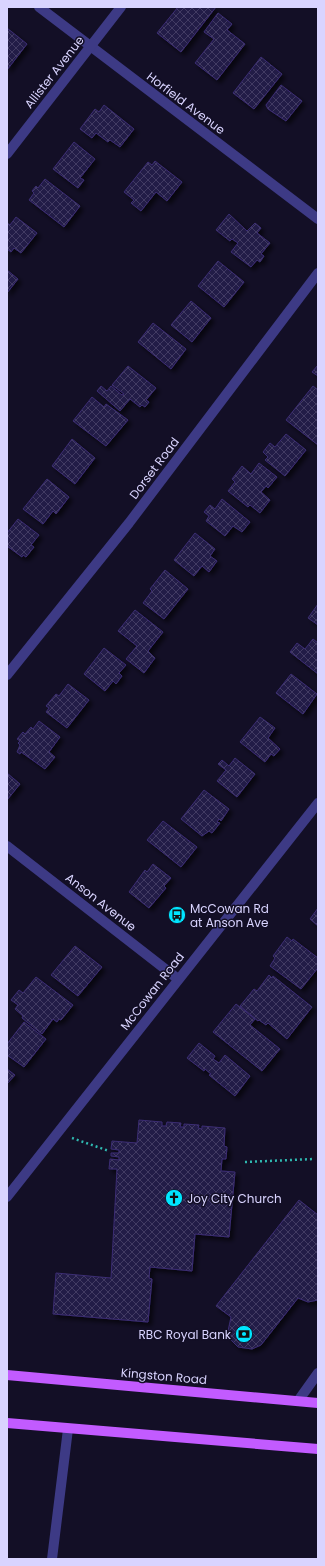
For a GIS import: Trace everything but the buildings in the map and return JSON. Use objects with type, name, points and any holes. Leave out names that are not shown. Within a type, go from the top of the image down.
[{"type":"main road","name":"Kingston Road","points":[[7,1375],[318,1403]]},
{"type":"main road","points":[[7,1423],[318,1449]]},
{"type":"street","name":"Horfield Avenue","points":[[39,7],[318,219]]},
{"type":"street","name":"Allister Avenue","points":[[7,154],[121,7]]},
{"type":"street","name":"Dorset Road","points":[[7,675],[129,524],[318,272]]},
{"type":"street","name":"McCowan Road","points":[[7,1197],[318,803]]},
{"type":"street","name":"Anson Avenue","points":[[7,846],[178,979]]},
{"type":"street","points":[[298,1401],[318,1373]]},
{"type":"street","points":[[52,1559],[68,1429]]},
{"type":"path","points":[[57,1133],[109,1151]]},
{"type":"path","points":[[245,1162],[314,1159]]},
{"type":"place","name":"McCowan Rd at Anson Ave","points":[[177,915]]},
{"type":"place","name":"Joy City Church","points":[[174,1198]]},
{"type":"place","name":"RBC Royal Bank","points":[[244,1334]]}]
